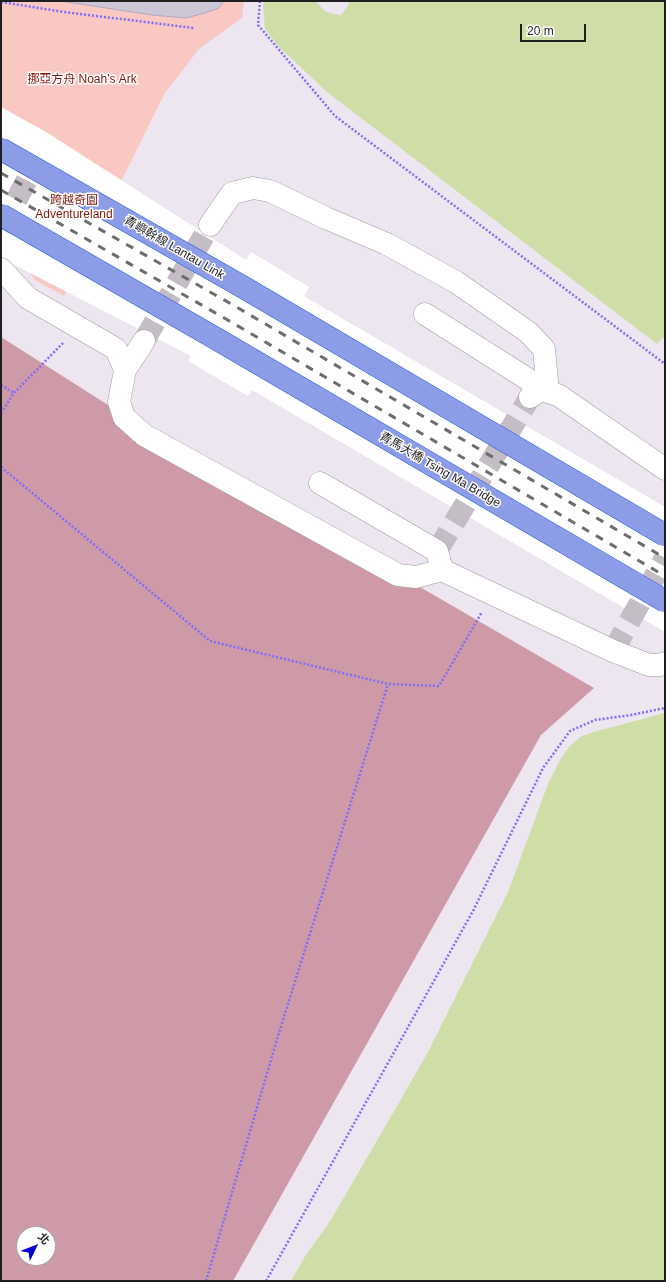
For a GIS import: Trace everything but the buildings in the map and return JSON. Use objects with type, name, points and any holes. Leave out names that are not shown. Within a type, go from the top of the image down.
[{"type":"highway","name":"青嶼幹線 Lantau Link","points":[[1,149],[243,287],[665,535]]},
{"type":"highway","name":"青馬大橋 Tsing Ma Bridge","points":[[1,215],[215,338],[665,601]]},
{"type":"lane","points":[[210,225],[232,193],[253,188],[270,191],[326,218],[387,244],[456,282],[528,332],[544,349],[539,394]]},
{"type":"lane","points":[[1,269],[28,298],[80,326],[116,349],[125,370]]},
{"type":"lane","points":[[425,314],[539,394],[558,395],[665,469]]},
{"type":"lane","points":[[144,341],[125,370],[119,402],[124,417],[144,435],[398,575],[416,578],[442,570],[613,651],[649,665],[660,665],[665,663]]},
{"type":"lane","points":[[320,483],[437,551],[442,570]]},
{"type":"path","points":[[260,1],[258,25],[335,116],[665,364]]},
{"type":"path","points":[[1,2],[64,12],[194,28]]},
{"type":"path","points":[[1,413],[14,393],[80,326]]},
{"type":"path","points":[[1,385],[14,393]]},
{"type":"path","points":[[1,467],[210,641],[388,684],[439,686],[493,595]]},
{"type":"path","points":[[206,1281],[278,1036],[388,684]]},
{"type":"path","points":[[266,1281],[473,911],[543,768],[570,731],[596,720],[665,708]]},
{"type":"shaded area","points":[[264,1],[316,1],[327,12],[341,15],[348,6],[349,1],[665,1],[665,336],[657,344],[327,92],[278,46],[265,29],[263,7]]},
{"type":"shaded area","points":[[1,337],[127,417],[594,688],[541,735],[233,1281],[1,1281]]},
{"type":"shaded area","points":[[665,713],[665,1281],[291,1281],[304,1258],[331,1220],[427,1054],[508,892],[548,784],[560,760],[570,746],[582,736]]},
{"type":"green space","name":"挪亞方舟 Noah's Ark","points":[[1,1],[244,1],[242,18],[199,49],[165,93],[64,296],[35,280],[28,270],[1,185]]},
{"type":"pier","points":[[1,107],[46,132],[246,260],[251,252],[309,287],[304,296],[665,507],[665,632],[252,390],[248,396],[188,361],[191,356],[1,258]]},
{"type":"tunnel","points":[[1,229],[38,159]]},
{"type":"tunnel","points":[[144,341],[210,225]]},
{"type":"tunnel","points":[[437,551],[530,397]]},
{"type":"tunnel","points":[[613,651],[665,558]]},
{"type":"railway","points":[[1,173],[233,305],[665,558]]},
{"type":"railway","points":[[1,190],[226,319],[665,576]]},
{"type":"park label","name":"跨越奇園 Adventureland","points":[[74,208]]}]
